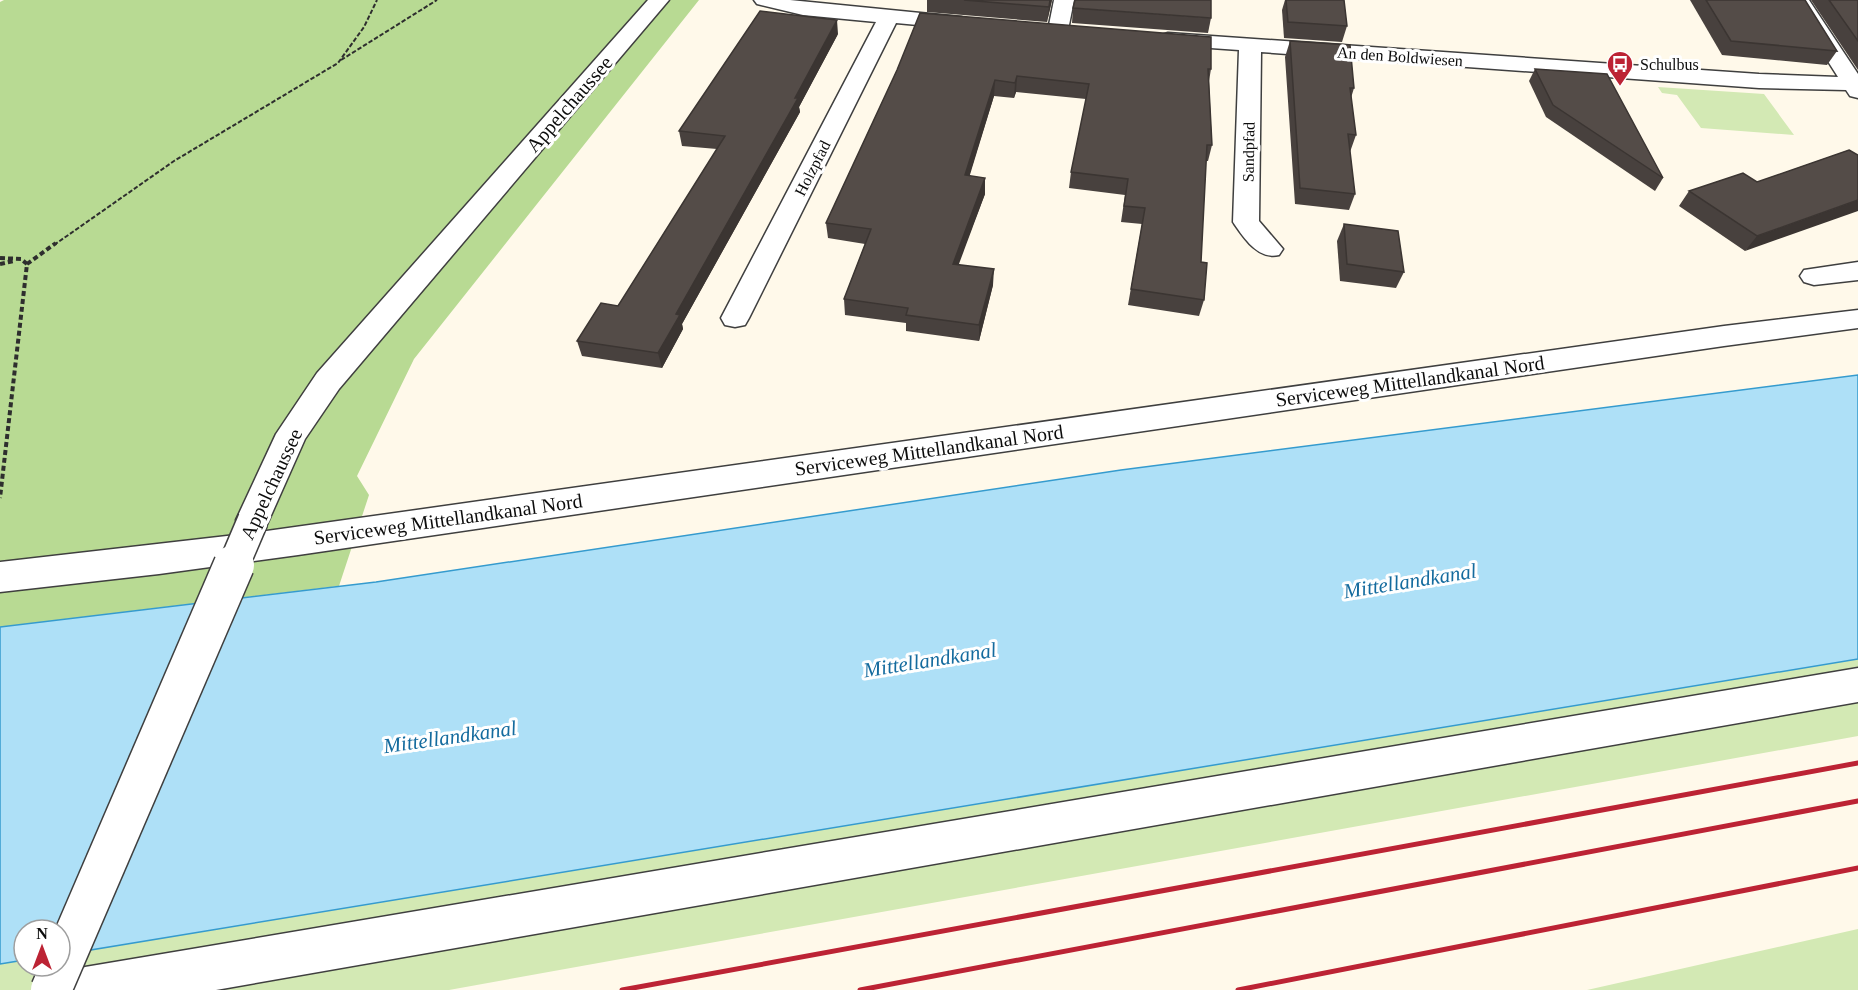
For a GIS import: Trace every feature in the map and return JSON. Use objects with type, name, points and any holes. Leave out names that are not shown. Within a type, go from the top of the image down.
[{"type":"street","name":"Appelchaussee","points":[[51,990],[278,461],[292,435],[327,381],[659,0]]},
{"type":"street","points":[[764,0],[803,9],[979,24]]},
{"type":"street","points":[[1058,30],[1064,0]]},
{"type":"street","points":[[1798,0],[1857,86]]},
{"type":"street","name":"Holzpfad","points":[[735,318],[889,17]]},
{"type":"street","points":[[1035,29],[1080,32]]},
{"type":"street","name":"An den Boldwiesen","points":[[1148,38],[1857,86]]},
{"type":"street","name":"Sandpfad","points":[[1250,46],[1246,222],[1270,249]]},
{"type":"street","points":[[1814,276],[1858,271]]},
{"type":"street","name":"Serviceweg Mittellandkanal Nord","points":[[0,577],[228,551],[1713,337],[1858,319]]},
{"type":"street","points":[[85,990],[1858,685]]},
{"type":"path","points":[[338,63],[364,27],[377,0]]},
{"type":"path","points":[[0,498],[27,264],[174,161],[338,63],[437,0]]},
{"type":"path","points":[[0,258],[21,259],[27,264]]},
{"type":"path","points":[[0,264],[21,259]]},
{"type":"green space","points":[[4,0],[699,0],[414,359],[357,476],[369,495],[339,586],[0,627],[0,2]]},
{"type":"green space","points":[[1658,87],[1764,94],[1794,135],[1701,128],[1677,95],[1662,93]]},
{"type":"green space","points":[[1858,659],[1858,736],[449,990],[0,990],[0,964],[12,962],[12,978],[72,978],[72,953]]},
{"type":"green space","points":[[1858,929],[1858,990],[1587,990]]},
{"type":"water","name":"Mittellandkanal","points":[[1858,375],[1858,659],[72,953],[72,918],[12,918],[12,962],[0,964],[0,627],[376,582],[1121,470]]},
{"type":"building","points":[[964,0],[1050,0],[1049,7]]},
{"type":"building","points":[[1075,0],[1211,0],[1211,18],[1073,8]]},
{"type":"building","points":[[1286,0],[1344,0],[1347,26],[1288,22]]},
{"type":"building","points":[[1706,0],[1805,0],[1837,51],[1731,41]]},
{"type":"building","points":[[1829,0],[1858,0],[1858,41]]},
{"type":"building","points":[[760,11],[837,20],[795,98],[798,98],[676,314],[680,315],[658,353],[577,341],[601,303],[618,306],[725,136],[679,131]]},
{"type":"building","points":[[920,13],[1211,37],[1211,69],[1208,69],[1212,145],[1207,145],[1201,262],[1207,263],[1204,300],[1131,289],[1145,208],[1124,206],[1128,179],[1071,172],[1089,84],[1017,76],[1015,83],[995,80],[965,175],[985,178],[953,264],[994,269],[979,325],[906,315],[908,308],[844,299],[871,229],[826,223],[897,70]]},
{"type":"building","points":[[1290,41],[1350,45],[1354,88],[1350,88],[1356,135],[1348,134],[1355,194],[1300,188]]},
{"type":"building","points":[[1535,69],[1607,74],[1663,178],[1553,105]]},
{"type":"building","points":[[1849,150],[1858,155],[1858,200],[1757,236],[1689,191],[1743,173],[1757,182]]},
{"type":"building","points":[[1344,224],[1398,231],[1404,272],[1347,264]]},
{"type":"railway","points":[[622,990],[1858,763]]},
{"type":"railway","points":[[860,990],[1858,801]]},
{"type":"railway","points":[[1238,990],[1858,868]]},
{"type":"place","name":"Schulbus","points":[[1620,87]]}]
